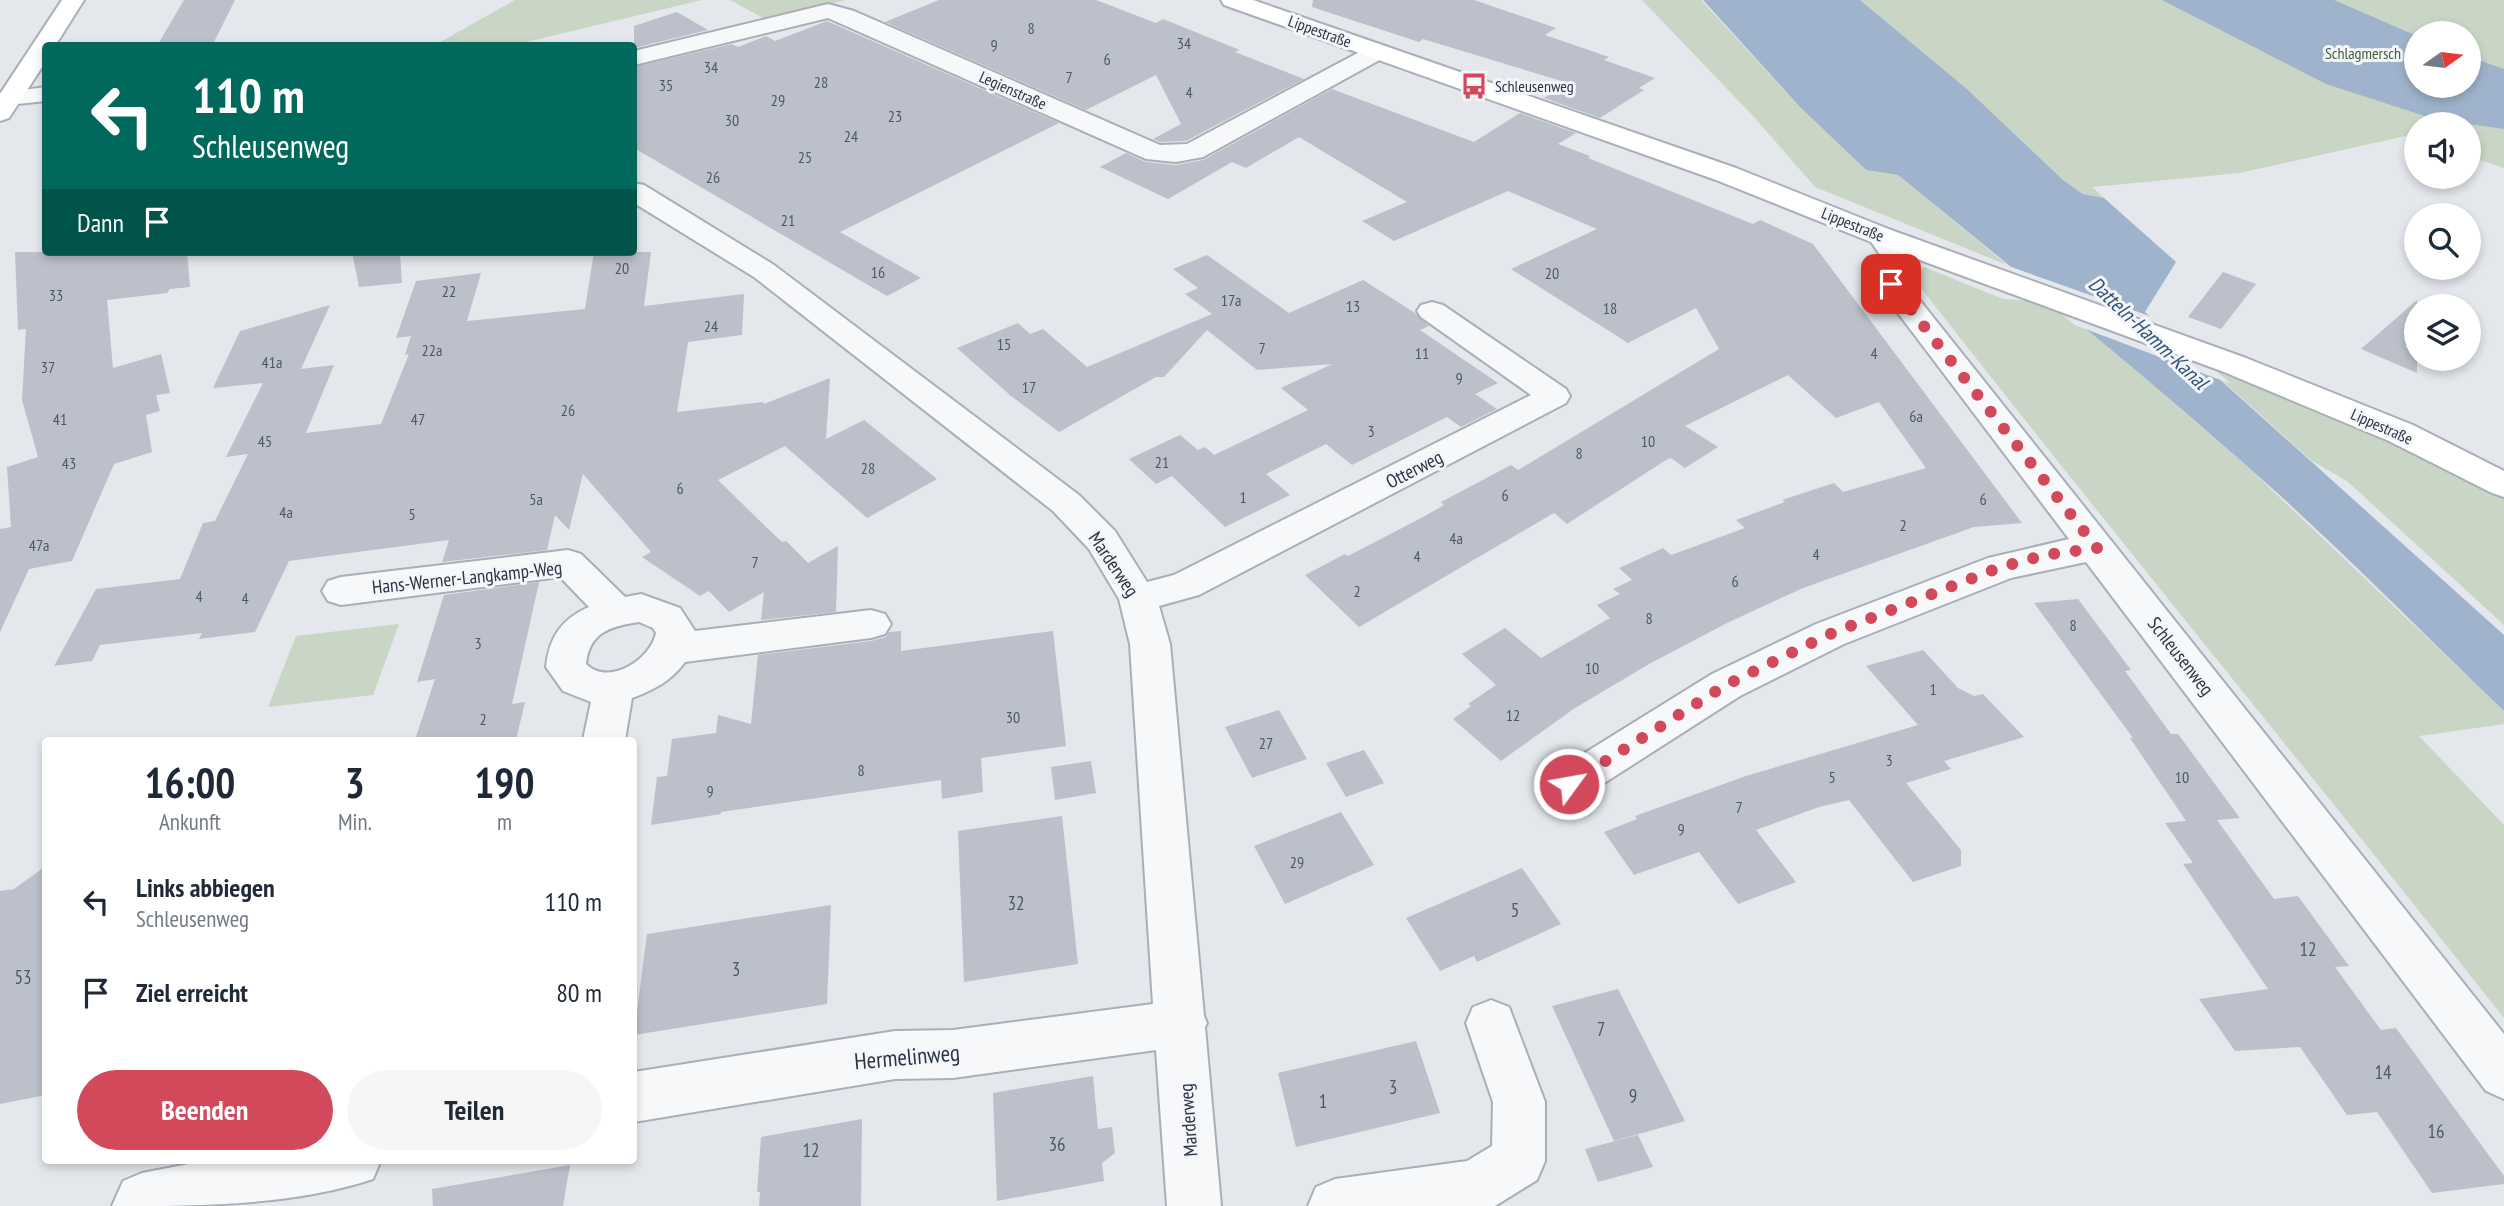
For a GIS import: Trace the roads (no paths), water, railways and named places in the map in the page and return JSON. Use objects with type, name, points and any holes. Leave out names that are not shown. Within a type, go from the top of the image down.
[{"type":"main road","points":[[45,42],[73,0]]},
{"type":"main road","name":"Lippestraße","points":[[1232,0],[1726,174],[1881,236],[2235,365],[2401,433],[2504,485]]},
{"type":"main road","points":[[4,105],[42,47]]},
{"type":"street","name":"Legienstraße","points":[[637,57],[828,10],[1155,153],[1176,154],[1194,151],[1377,52]]},
{"type":"street","points":[[4,105],[42,95]]},
{"type":"street","name":"Marderweg","points":[[637,193],[764,271],[1066,503],[1102,540],[1138,598],[1150,644],[1182,1023],[1194,1206]]},
{"type":"street","name":"Schleusenweg","points":[[1881,236],[1900,262],[1891,284],[2504,1074]]},
{"type":"street","name":"Otterweg","points":[[1138,598],[1186,585],[1554,396],[1432,312]]},
{"type":"street","points":[[1569,784],[1726,685],[1830,634],[2001,567],[2045,555],[2097,548]]},
{"type":"street","name":"Hans-Werner-Langkamp-Weg","points":[[341,591],[568,563],[616,611]]},
{"type":"street","points":[[641,608],[659,612],[669,618],[677,631],[676,648],[661,666],[644,677],[614,686],[587,685],[576,680],[566,667],[569,646],[579,632],[597,619],[616,611],[641,608]]},
{"type":"street","points":[[676,648],[872,624]]},
{"type":"street","points":[[605,737],[614,686]]},
{"type":"street","name":"Hermelinweg","points":[[637,1097],[895,1055],[953,1055],[1182,1023]]},
{"type":"street","points":[[1335,1206],[1475,1187],[1518,1161],[1519,1102],[1491,1023]]},
{"type":"street","points":[[140,1203],[334,1164]]},
{"type":"water","name":"Datteln-Hamm-Kanal","points":[[1703,0],[1860,0],[1967,89],[2063,180],[2083,194],[2104,198],[2176,262],[2145,312],[2504,635],[2504,711],[2313,526],[2162,392],[1898,175],[1866,170],[1800,107]]},
{"type":"water","points":[[2162,0],[2334,0],[2404,30],[2404,98],[2482,98],[2482,61],[2504,69],[2504,129],[2481,126],[2481,112],[2412,112],[2326,84]]},
{"type":"place","name":"Schleusenweg","points":[[1474,86]]},
{"type":"park label","name":"Schlagmersch","points":[[2363,53]]}]
